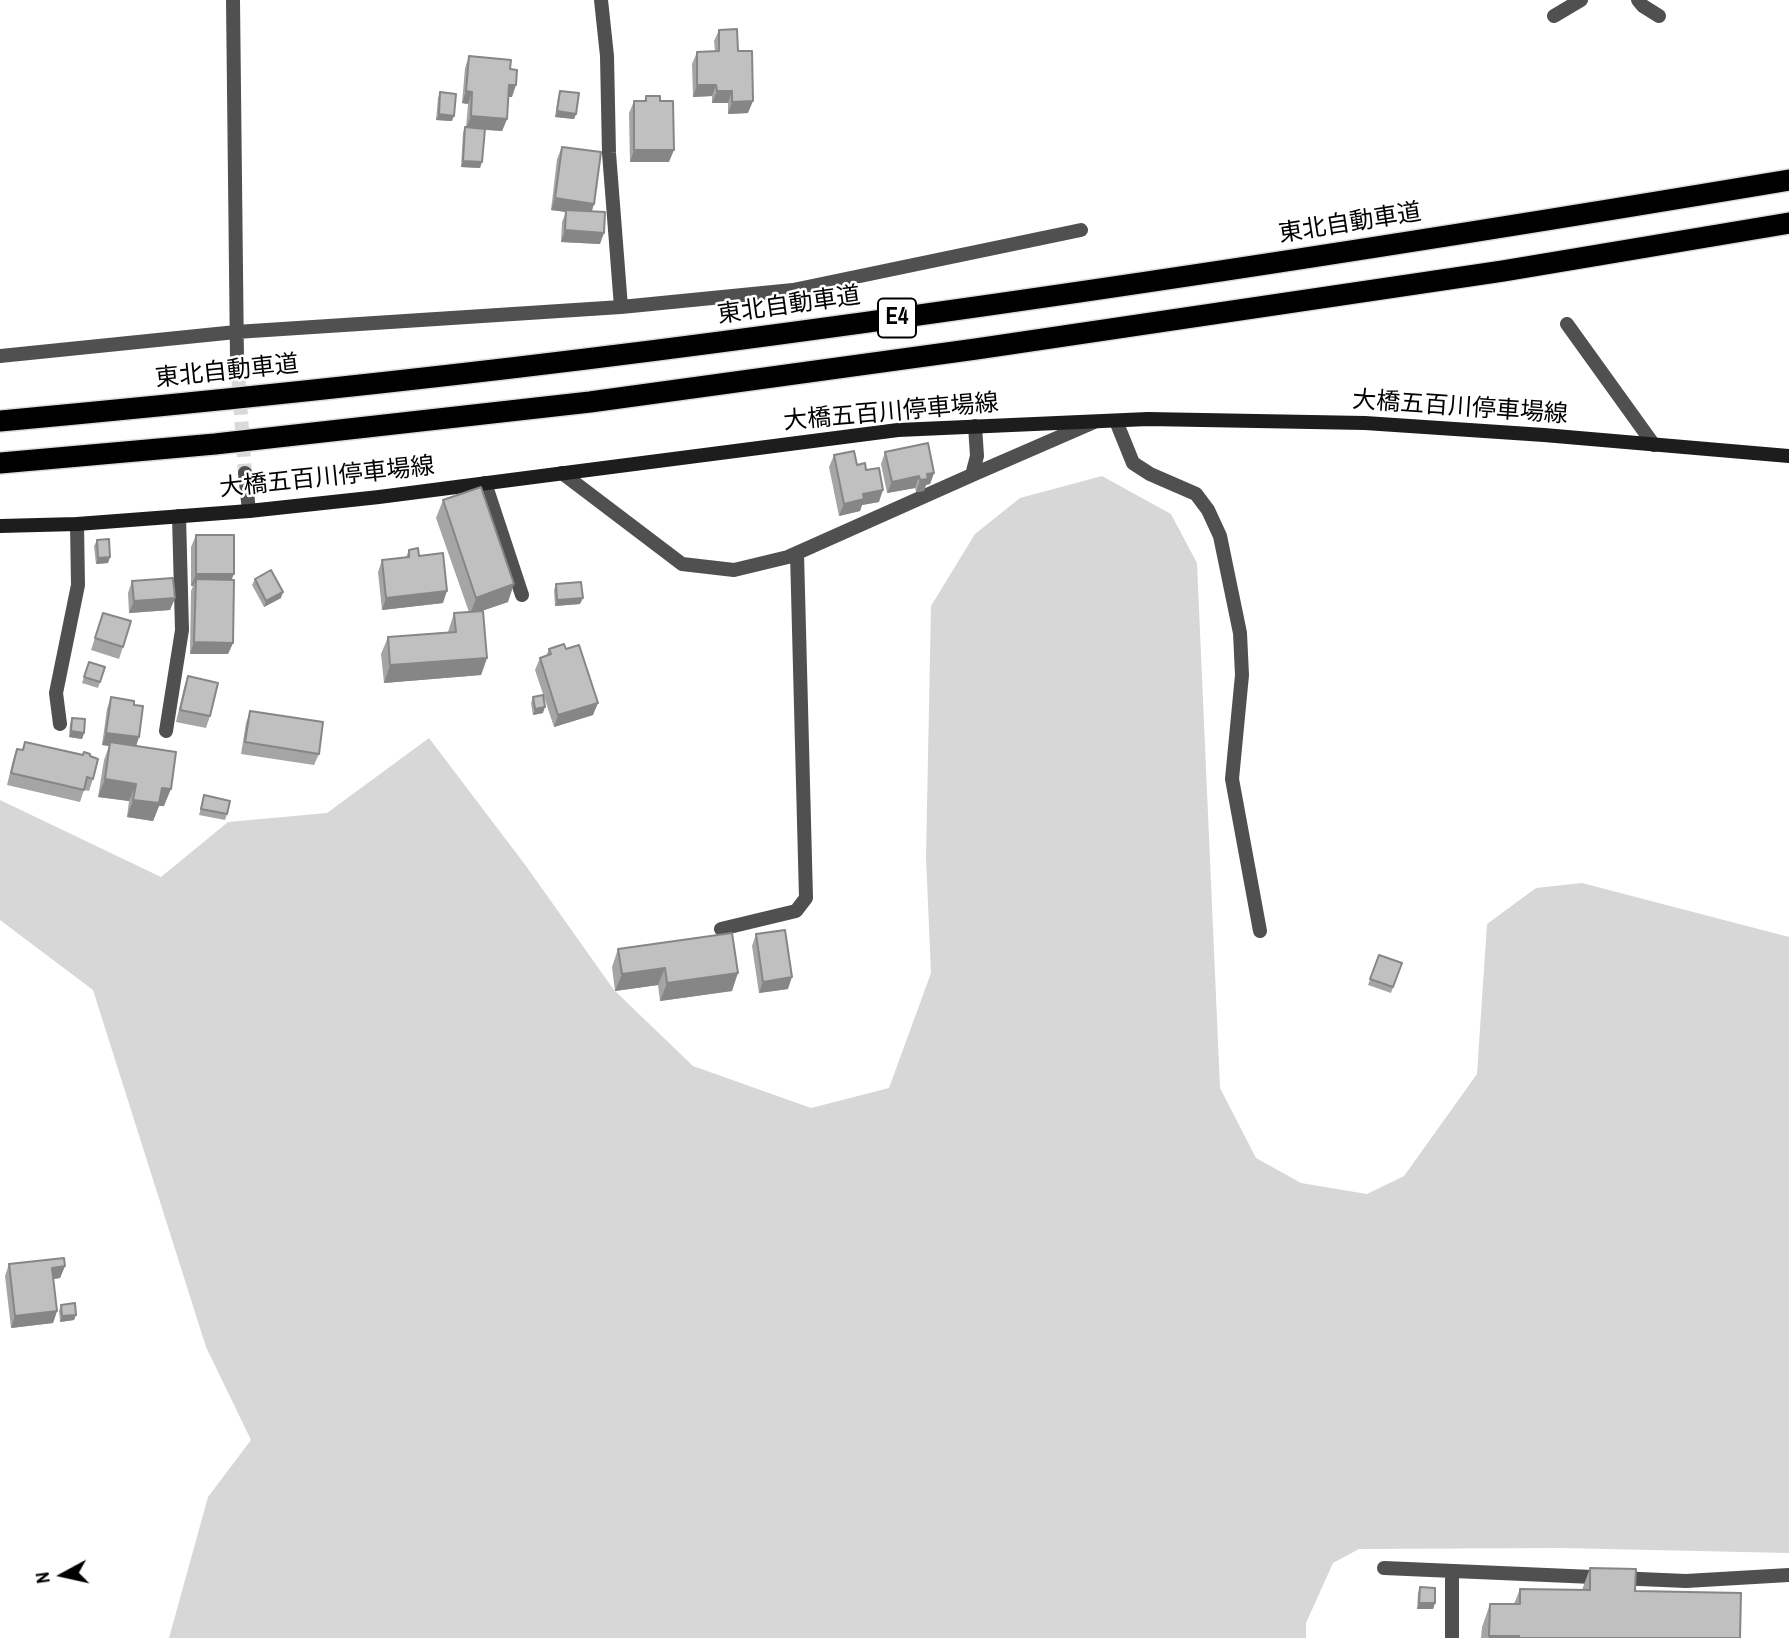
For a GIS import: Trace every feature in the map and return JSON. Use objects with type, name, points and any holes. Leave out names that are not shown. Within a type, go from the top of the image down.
[{"type":"highway","name":"東北自動車道","points":[[0,421],[221,400],[585,359],[966,308],[1493,229],[1789,180]]},
{"type":"highway","name":"E4","points":[[0,463],[215,444],[618,398],[976,349],[1476,275],[1789,223]]},
{"type":"main road","name":"大橋五百川停車場線","points":[[0,526],[77,524],[249,511],[898,430],[975,426],[1148,419],[1365,423],[1785,453]]},
{"type":"street","points":[[233,0],[237,359]]},
{"type":"street","points":[[601,0],[607,56],[609,153],[621,307]]},
{"type":"street","points":[[1554,16],[1581,0]]},
{"type":"street","points":[[1639,0],[1643,6],[1660,16]]},
{"type":"street","points":[[0,356],[236,332],[621,307],[793,290],[1081,230]]},
{"type":"street","points":[[1567,324],[1654,445]]},
{"type":"street","points":[[1116,421],[1133,463],[1150,474],[1196,495],[1208,509],[1220,536],[1240,633],[1242,675],[1232,779],[1261,931]]},
{"type":"street","points":[[562,473],[682,564],[734,570],[797,553],[1096,422]]},
{"type":"street","points":[[972,475],[977,456],[975,426]]},
{"type":"street","points":[[245,474],[249,511]]},
{"type":"street","points":[[485,483],[522,595]]},
{"type":"street","points":[[166,731],[182,630],[179,516]]},
{"type":"street","points":[[60,724],[56,693],[78,585],[77,524]]},
{"type":"street","points":[[721,929],[796,911],[806,898],[797,553]]},
{"type":"street","points":[[1384,1568],[1686,1581],[1789,1575]]},
{"type":"street","points":[[1452,1572],[1452,1638]]},
{"type":"shaded area","points":[[1102,476],[1171,514],[1197,563],[1220,1088],[1256,1158],[1301,1183],[1367,1194],[1404,1176],[1477,1074],[1487,924],[1536,888],[1582,883],[1789,937],[1789,1553],[1561,1548],[1359,1549],[1333,1563],[1306,1623],[1306,1638],[169,1638],[208,1497],[251,1440],[206,1347],[93,990],[0,920],[0,800],[161,877],[228,822],[327,813],[429,738],[526,866],[614,990],[693,1066],[811,1108],[889,1088],[931,973],[926,857],[931,606],[975,534],[1020,498]]},
{"type":"building","points":[[737,29],[738,51],[752,51],[753,101],[732,102],[732,91],[717,91],[716,85],[697,85],[697,52],[719,51],[719,30]]},
{"type":"building","points":[[469,56],[511,60],[510,69],[517,70],[516,85],[509,85],[507,119],[471,116],[472,92],[466,91]]},
{"type":"building","points":[[560,91],[579,93],[576,114],[557,111]]},
{"type":"building","points":[[440,92],[456,94],[454,116],[439,114]]},
{"type":"building","points":[[646,96],[660,96],[660,101],[673,101],[674,150],[634,150],[634,101],[646,101]]},
{"type":"building","points":[[465,127],[485,129],[482,162],[463,161]]},
{"type":"building","points":[[562,147],[601,152],[594,204],[555,198]]},
{"type":"building","points":[[566,210],[605,212],[604,233],[565,230]]},
{"type":"building","points":[[928,443],[934,473],[927,474],[928,479],[920,480],[919,476],[892,482],[885,452]]},
{"type":"building","points":[[854,451],[857,465],[865,463],[866,470],[879,468],[883,490],[863,494],[864,499],[844,504],[834,455]]},
{"type":"building","points":[[481,487],[514,584],[476,598],[443,500]]},
{"type":"building","points":[[196,535],[234,535],[234,574],[196,574]]},
{"type":"building","points":[[109,539],[110,557],[98,558],[97,540]]},
{"type":"building","points":[[418,548],[419,556],[443,553],[447,591],[386,598],[382,560],[409,557],[409,550]]},
{"type":"building","points":[[271,570],[283,592],[266,601],[255,579]]},
{"type":"building","points":[[173,578],[175,598],[134,601],[132,581]]},
{"type":"building","points":[[196,579],[234,580],[233,643],[194,642]]},
{"type":"building","points":[[581,582],[583,598],[557,600],[556,584]]},
{"type":"building","points":[[483,611],[487,658],[390,665],[388,637],[456,632],[454,613]]},
{"type":"building","points":[[103,613],[131,621],[123,647],[95,638]]},
{"type":"building","points":[[564,644],[566,649],[579,645],[598,703],[558,715],[540,658],[551,654],[549,649]]},
{"type":"building","points":[[89,662],[105,667],[100,682],[84,677]]},
{"type":"building","points":[[188,676],[218,683],[210,716],[180,710]]},
{"type":"building","points":[[543,695],[545,707],[535,709],[533,697]]},
{"type":"building","points":[[111,697],[134,701],[134,705],[143,706],[139,737],[106,733]]},
{"type":"building","points":[[250,711],[323,722],[319,754],[245,742]]},
{"type":"building","points":[[72,718],[85,719],[84,733],[71,731]]},
{"type":"building","points":[[25,742],[83,755],[84,752],[90,754],[98,759],[93,779],[87,777],[84,790],[11,773],[17,749],[23,750]]},
{"type":"building","points":[[110,742],[176,752],[171,789],[162,788],[159,803],[133,800],[136,784],[105,779]]},
{"type":"building","points":[[204,795],[230,801],[227,814],[201,809]]},
{"type":"building","points":[[785,930],[792,977],[763,982],[756,934]]},
{"type":"building","points":[[732,933],[738,973],[667,983],[665,968],[622,974],[618,949]]},
{"type":"building","points":[[1379,955],[1402,963],[1393,987],[1370,979]]},
{"type":"building","points":[[64,1258],[65,1266],[52,1268],[57,1311],[15,1316],[9,1264]]},
{"type":"building","points":[[75,1303],[76,1315],[62,1316],[61,1305]]},
{"type":"building","points":[[1590,1568],[1636,1569],[1635,1591],[1741,1593],[1740,1638],[1489,1636],[1490,1604],[1520,1604],[1520,1589],[1590,1590]]},
{"type":"building","points":[[1420,1587],[1435,1588],[1435,1603],[1419,1603]]},
{"type":"tunnel","points":[[237,359],[245,473]]}]
